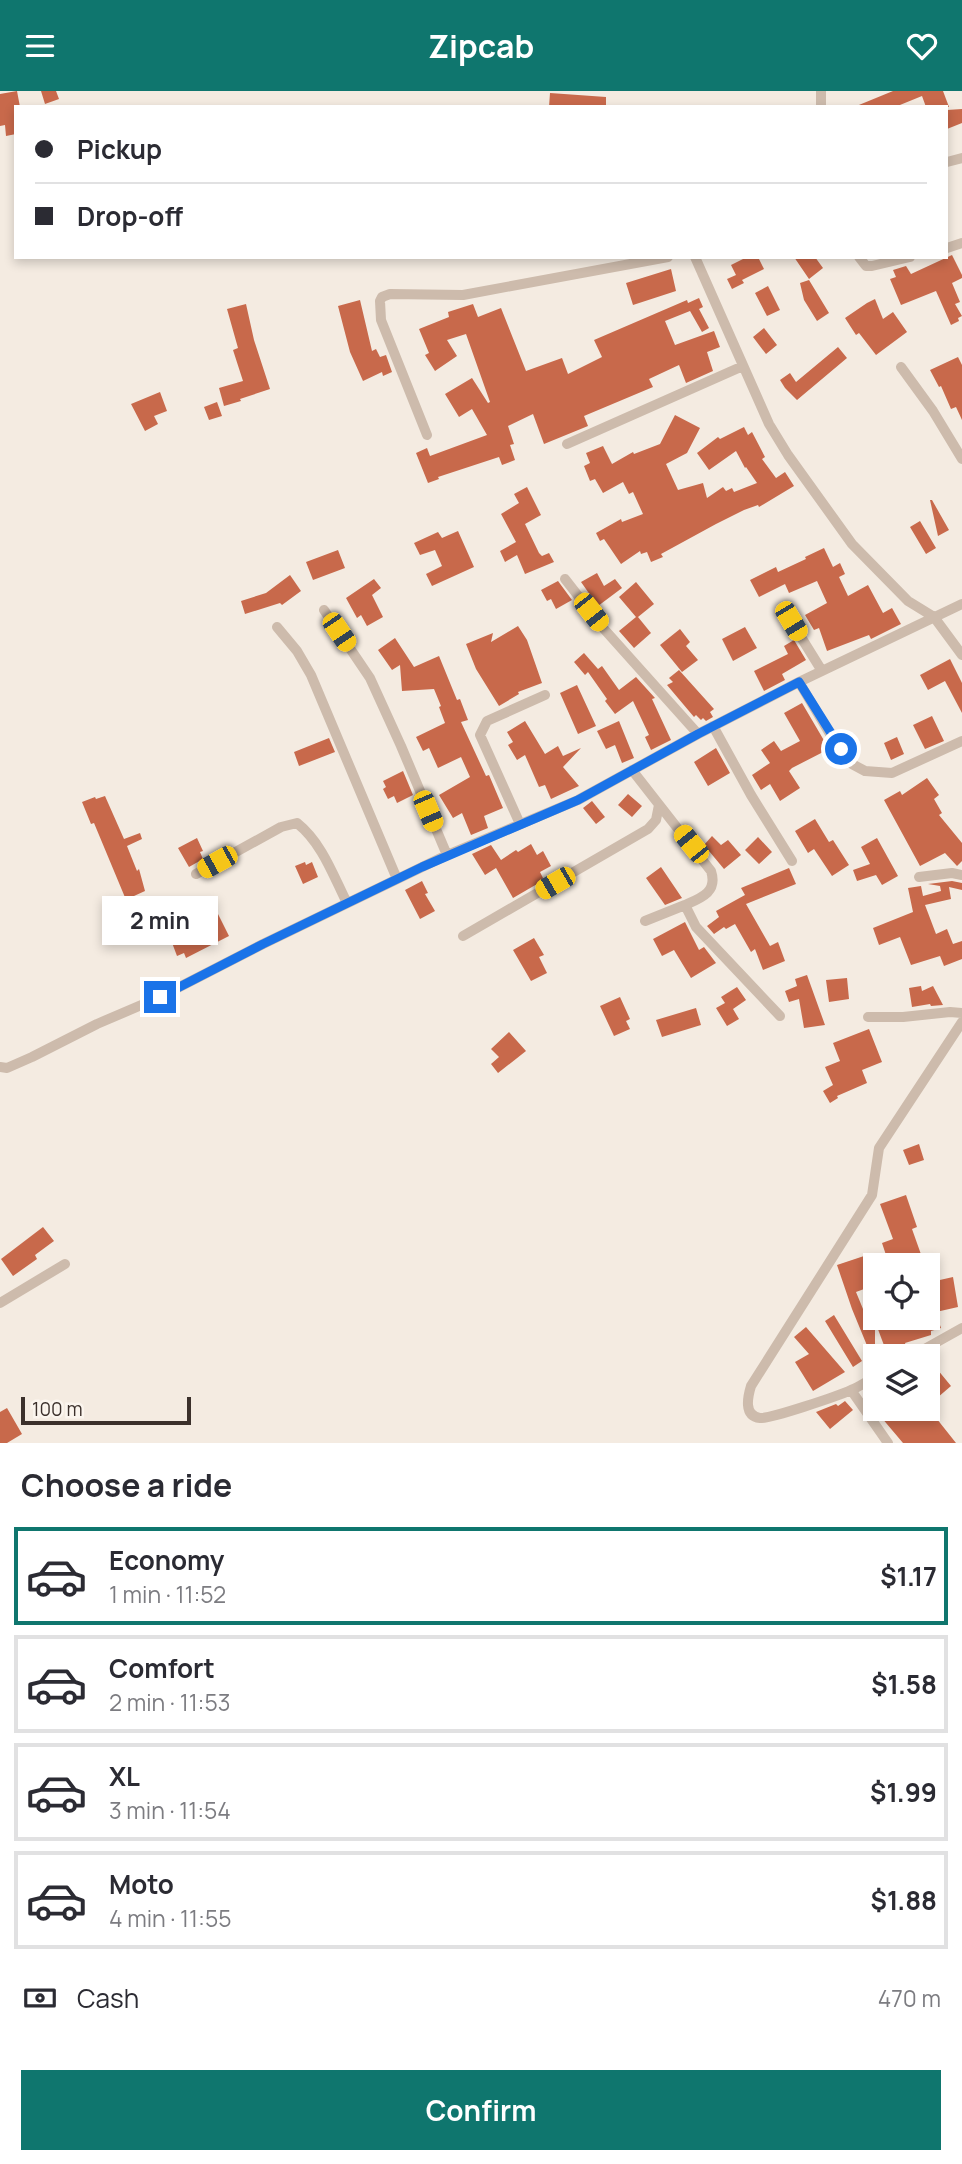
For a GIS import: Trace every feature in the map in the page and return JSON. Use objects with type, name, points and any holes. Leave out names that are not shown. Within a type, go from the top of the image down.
[{"type":"street","points":[[428,436],[381,320],[382,297],[463,295],[657,259]]},
{"type":"street","points":[[696,259],[769,424],[852,544],[908,601],[934,617],[962,656]]},
{"type":"street","points":[[861,259],[866,266],[872,266],[902,259]]},
{"type":"street","points":[[567,445],[743,366]]},
{"type":"street","points":[[901,367],[962,459]]},
{"type":"street","points":[[565,579],[604,629],[698,734]]},
{"type":"street","points":[[0,1066],[7,1068],[15,1065],[97,1024],[160,997],[447,855],[578,800],[799,682],[962,604]]},
{"type":"street","points":[[324,610],[370,678],[447,855]]},
{"type":"street","points":[[791,621],[822,671]]},
{"type":"street","points":[[277,627],[297,651],[311,675],[397,879]]},
{"type":"street","points":[[799,682],[830,734],[852,764],[865,771],[892,773],[962,741]]},
{"type":"street","points":[[520,824],[480,735],[486,721],[545,695]]},
{"type":"street","points":[[713,726],[792,861]]},
{"type":"street","points":[[632,769],[707,864],[714,879],[705,896],[645,921]]},
{"type":"street","points":[[463,936],[648,829],[656,820],[659,805]]},
{"type":"street","points":[[196,874],[281,827],[297,823],[320,848],[348,903]]},
{"type":"street","points":[[919,877],[952,873],[962,875]]},
{"type":"street","points":[[685,905],[696,927],[780,1016]]},
{"type":"street","points":[[868,1017],[903,1017],[950,1011],[962,1013]]},
{"type":"street","points":[[863,1384],[786,1412],[760,1418],[751,1414],[746,1404],[751,1386],[872,1195],[879,1148],[962,1022]]},
{"type":"street","points":[[0,1303],[65,1264]]},
{"type":"street","points":[[933,1344],[962,1328]]},
{"type":"street","points":[[851,1390],[888,1443]]},
{"type":"building","points":[[17,91],[20,105],[14,105],[14,134],[6,136],[5,125],[0,126],[0,94]]},
{"type":"building","points":[[41,91],[56,91],[59,99],[45,104]]},
{"type":"building","points":[[893,91],[943,91],[949,107],[925,105],[922,96],[900,105],[859,105]]},
{"type":"building","points":[[550,93],[606,97],[606,105],[549,105]]},
{"type":"building","points":[[962,109],[962,123],[948,129],[948,110]]},
{"type":"building","points":[[952,255],[962,275],[962,278],[952,283],[960,302],[955,304],[962,316],[951,325],[936,291],[901,305],[890,279],[896,277],[893,270],[906,266],[911,274]]},
{"type":"building","points":[[743,259],[759,259],[764,269],[742,280],[744,283],[732,289],[727,279],[736,275],[731,265]]},
{"type":"building","points":[[795,259],[816,259],[823,268],[809,279]]},
{"type":"building","points":[[671,269],[676,291],[633,305],[626,283]]},
{"type":"building","points":[[809,280],[829,313],[817,321],[804,300],[800,283]]},
{"type":"building","points":[[768,286],[780,310],[767,316],[755,293]]},
{"type":"building","points":[[699,298],[703,307],[699,309],[709,328],[702,332],[690,311],[665,321],[675,345],[714,331],[720,347],[707,352],[713,371],[686,383],[679,365],[649,379],[653,387],[584,416],[588,426],[544,444],[533,414],[508,426],[514,444],[510,445],[515,460],[502,465],[499,457],[438,477],[439,479],[428,483],[416,453],[427,448],[430,456],[487,435],[472,409],[459,417],[445,394],[472,378],[488,403],[490,402],[466,334],[447,340],[457,356],[435,371],[425,355],[429,353],[419,329],[449,317],[448,312],[473,304],[478,317],[501,308],[526,371],[562,358],[568,374],[602,357],[594,340],[687,300],[688,303]]},
{"type":"building","points":[[875,299],[883,319],[893,312],[907,332],[876,355],[859,333],[856,335],[845,318]]},
{"type":"building","points":[[360,300],[372,351],[376,349],[380,357],[386,355],[392,372],[383,376],[382,372],[363,381],[350,352],[338,306]]},
{"type":"building","points":[[246,304],[270,389],[224,406],[219,388],[243,381],[233,350],[238,348],[227,309]]},
{"type":"building","points":[[764,328],[777,345],[766,354],[753,337]]},
{"type":"building","points":[[838,347],[847,358],[797,400],[785,388],[780,380],[790,373],[796,382]]},
{"type":"building","points":[[958,357],[962,365],[962,420],[956,407],[951,409],[930,370]]},
{"type":"building","points":[[160,392],[167,411],[154,416],[158,424],[145,431],[131,404]]},
{"type":"building","points":[[217,402],[222,416],[209,420],[204,407]]},
{"type":"building","points":[[675,415],[700,428],[687,453],[666,464],[678,490],[703,483],[707,498],[723,487],[726,491],[732,488],[734,492],[757,483],[736,451],[709,470],[697,453],[718,437],[720,439],[744,427],[748,435],[752,432],[765,457],[762,459],[776,478],[785,472],[794,486],[759,507],[758,505],[744,510],[716,524],[661,554],[663,557],[651,562],[647,552],[641,554],[640,551],[621,564],[604,539],[600,541],[596,533],[621,519],[622,522],[643,514],[633,492],[629,494],[623,482],[603,493],[595,479],[590,481],[584,466],[590,463],[586,453],[603,446],[612,464],[633,452],[634,454],[660,444]]},
{"type":"building","points":[[527,487],[541,515],[525,524],[539,553],[542,556],[549,553],[554,562],[525,574],[517,555],[505,562],[500,551],[516,542],[501,514],[519,503],[514,494]]},
{"type":"building","points":[[930,500],[949,530],[938,536]]},
{"type":"building","points":[[920,521],[936,548],[926,554],[910,527]]},
{"type":"building","points":[[458,531],[474,567],[432,586],[426,574],[442,566],[435,550],[420,555],[414,543],[438,532],[442,538]]},
{"type":"building","points":[[824,548],[833,567],[840,563],[845,574],[839,577],[848,596],[868,585],[883,613],[892,608],[901,624],[871,639],[869,635],[827,651],[819,628],[814,630],[805,615],[827,603],[817,581],[789,593],[785,584],[759,597],[750,580],[776,567],[778,572]]},
{"type":"building","points":[[338,550],[345,568],[313,580],[306,562]]},
{"type":"building","points":[[597,573],[604,586],[615,579],[622,588],[598,606],[581,582]]},
{"type":"building","points":[[290,575],[301,591],[282,605],[280,603],[245,614],[241,601],[266,593]]},
{"type":"building","points":[[374,579],[381,588],[372,595],[383,617],[367,626],[361,615],[357,618],[346,598]]},
{"type":"building","points":[[558,581],[572,600],[556,609],[551,599],[547,601],[541,590]]},
{"type":"building","points":[[636,582],[654,604],[638,617],[651,633],[634,648],[619,631],[636,617],[619,597]]},
{"type":"building","points":[[518,626],[527,640],[542,683],[518,692],[519,694],[499,706],[476,669],[466,644],[493,633],[491,642]]},
{"type":"building","points":[[745,627],[757,648],[733,661],[722,639]]},
{"type":"building","points":[[680,629],[690,642],[686,646],[698,660],[682,672],[660,645]]},
{"type":"building","points":[[395,638],[414,667],[439,656],[468,720],[461,722],[503,808],[484,816],[488,828],[471,835],[462,813],[453,818],[439,795],[470,777],[461,757],[438,768],[429,748],[423,751],[416,737],[445,723],[439,707],[441,706],[434,689],[402,691],[400,665],[392,670],[378,650]]},
{"type":"building","points":[[794,640],[806,660],[782,674],[785,680],[764,691],[754,671],[788,654],[784,646]]},
{"type":"building","points":[[584,653],[598,669],[602,666],[619,690],[636,677],[655,698],[652,699],[671,740],[651,750],[645,737],[649,735],[633,701],[615,714],[588,672],[585,675],[574,662]]},
{"type":"building","points":[[950,659],[962,683],[962,713],[945,681],[928,690],[920,675]]},
{"type":"building","points":[[679,670],[714,709],[710,712],[713,717],[706,721],[696,715],[694,717],[667,685],[673,682],[669,678]]},
{"type":"building","points":[[577,685],[596,726],[578,734],[560,693]]},
{"type":"building","points":[[802,703],[829,749],[789,771],[800,788],[780,801],[770,784],[761,790],[752,775],[770,763],[761,750],[774,741],[781,751],[800,741],[784,713]]},
{"type":"building","points":[[932,716],[944,741],[925,749],[913,725]]},
{"type":"building","points":[[525,721],[545,754],[558,746],[563,756],[581,748],[563,767],[579,786],[551,799],[545,785],[539,787],[525,755],[517,760],[508,745],[513,742],[507,732]]},
{"type":"building","points":[[619,721],[634,758],[622,763],[615,745],[606,749],[597,731]]},
{"type":"building","points":[[897,737],[904,754],[891,760],[884,743]]},
{"type":"building","points":[[329,738],[335,752],[299,766],[294,752]]},
{"type":"building","points":[[716,748],[730,773],[708,786],[694,762]]},
{"type":"building","points":[[403,771],[413,795],[397,803],[394,796],[388,799],[383,789],[386,787],[383,781]]},
{"type":"building","points":[[927,778],[939,795],[934,799],[942,813],[939,815],[962,843],[962,861],[957,866],[945,853],[920,866],[884,800],[900,791],[902,795]]},
{"type":"building","points":[[628,794],[642,806],[632,817],[618,805]]},
{"type":"building","points":[[105,796],[124,839],[140,833],[142,839],[127,846],[137,871],[139,869],[145,891],[134,896],[145,919],[148,918],[152,926],[139,931],[94,823],[91,824],[82,802]]},
{"type":"building","points":[[592,801],[605,817],[596,824],[583,808]]},
{"type":"building","points":[[815,819],[829,842],[833,840],[849,865],[832,876],[814,849],[808,853],[795,831]]},
{"type":"building","points":[[712,836],[721,845],[728,840],[741,855],[724,869],[704,845]]},
{"type":"building","points":[[758,837],[772,852],[759,864],[745,850]]},
{"type":"building","points":[[197,838],[203,851],[200,852],[203,859],[189,867],[178,848]]},
{"type":"building","points":[[877,838],[898,876],[882,885],[876,875],[857,881],[853,870],[870,864],[861,847]]},
{"type":"building","points":[[531,844],[537,855],[543,851],[551,866],[540,872],[544,880],[513,898],[496,868],[485,875],[472,854],[491,845],[501,860]]},
{"type":"building","points":[[305,862],[306,865],[312,862],[318,877],[303,884],[295,866]]},
{"type":"building","points":[[661,867],[682,898],[665,905],[646,878]]},
{"type":"building","points":[[789,868],[796,884],[746,904],[770,946],[778,942],[785,961],[763,970],[755,949],[751,952],[735,924],[714,934],[707,926],[719,917],[716,911],[745,895],[741,888]]},
{"type":"building","points":[[422,881],[428,893],[425,894],[435,911],[420,919],[405,890]]},
{"type":"building","points":[[952,881],[962,883],[962,890],[949,887],[951,899],[925,905],[936,934],[947,929],[953,944],[962,941],[962,959],[944,966],[940,956],[911,965],[900,937],[879,945],[873,928],[913,912],[908,888],[921,886],[923,896],[941,891],[940,886],[928,884]]},
{"type":"building","points":[[217,912],[229,936],[186,958],[184,953],[177,956],[168,932],[188,922],[190,926]]},
{"type":"building","points":[[685,922],[699,950],[704,947],[716,963],[691,978],[674,950],[662,956],[653,939]]},
{"type":"building","points":[[534,938],[544,955],[539,957],[547,973],[531,981],[513,950]]},
{"type":"building","points":[[807,975],[825,1025],[804,1028],[799,999],[789,1002],[785,991],[797,986],[795,979]]},
{"type":"building","points":[[847,978],[849,999],[829,1002],[826,980]]},
{"type":"building","points":[[921,986],[922,991],[933,986],[943,1005],[912,1007],[909,988]]},
{"type":"building","points":[[737,987],[746,1000],[733,1009],[739,1019],[727,1026],[716,1008],[725,1003],[721,997]]},
{"type":"building","points":[[620,997],[630,1019],[626,1021],[630,1029],[614,1036],[600,1006]]},
{"type":"building","points":[[696,1008],[701,1025],[662,1037],[656,1020]]},
{"type":"building","points":[[869,1029],[882,1062],[862,1070],[867,1083],[837,1096],[838,1098],[830,1103],[823,1091],[833,1085],[825,1067],[840,1061],[833,1043]]},
{"type":"building","points":[[509,1032],[526,1051],[498,1073],[491,1064],[499,1057],[491,1049]]},
{"type":"building","points":[[919,1144],[924,1160],[909,1165],[903,1150]]},
{"type":"building","points":[[906,1195],[917,1227],[912,1229],[921,1253],[885,1253],[882,1243],[893,1239],[880,1204]]},
{"type":"building","points":[[43,1227],[54,1241],[35,1255],[37,1259],[13,1276],[1,1259]]},
{"type":"building","points":[[863,1256],[863,1289],[856,1292],[863,1309],[863,1330],[875,1330],[875,1344],[866,1344],[837,1265]]},
{"type":"building","points":[[953,1277],[958,1307],[940,1311],[940,1280]]},
{"type":"building","points":[[834,1315],[862,1361],[853,1367],[825,1321]]},
{"type":"building","points":[[806,1327],[845,1372],[813,1391],[795,1362],[809,1354],[794,1337]]},
{"type":"building","points":[[878,1330],[934,1330],[931,1331],[931,1335],[905,1344],[884,1344]]},
{"type":"building","points":[[940,1373],[951,1386],[940,1395]]},
{"type":"building","points":[[845,1401],[853,1410],[830,1429],[816,1412],[836,1404],[838,1406]]},
{"type":"building","points":[[7,1408],[22,1434],[7,1443],[0,1443],[0,1412]]},
{"type":"building","points":[[884,1421],[939,1421],[956,1443],[903,1443]]},
{"type":"route","points":[[160,997],[447,855],[578,800],[799,682],[841,749]]}]
